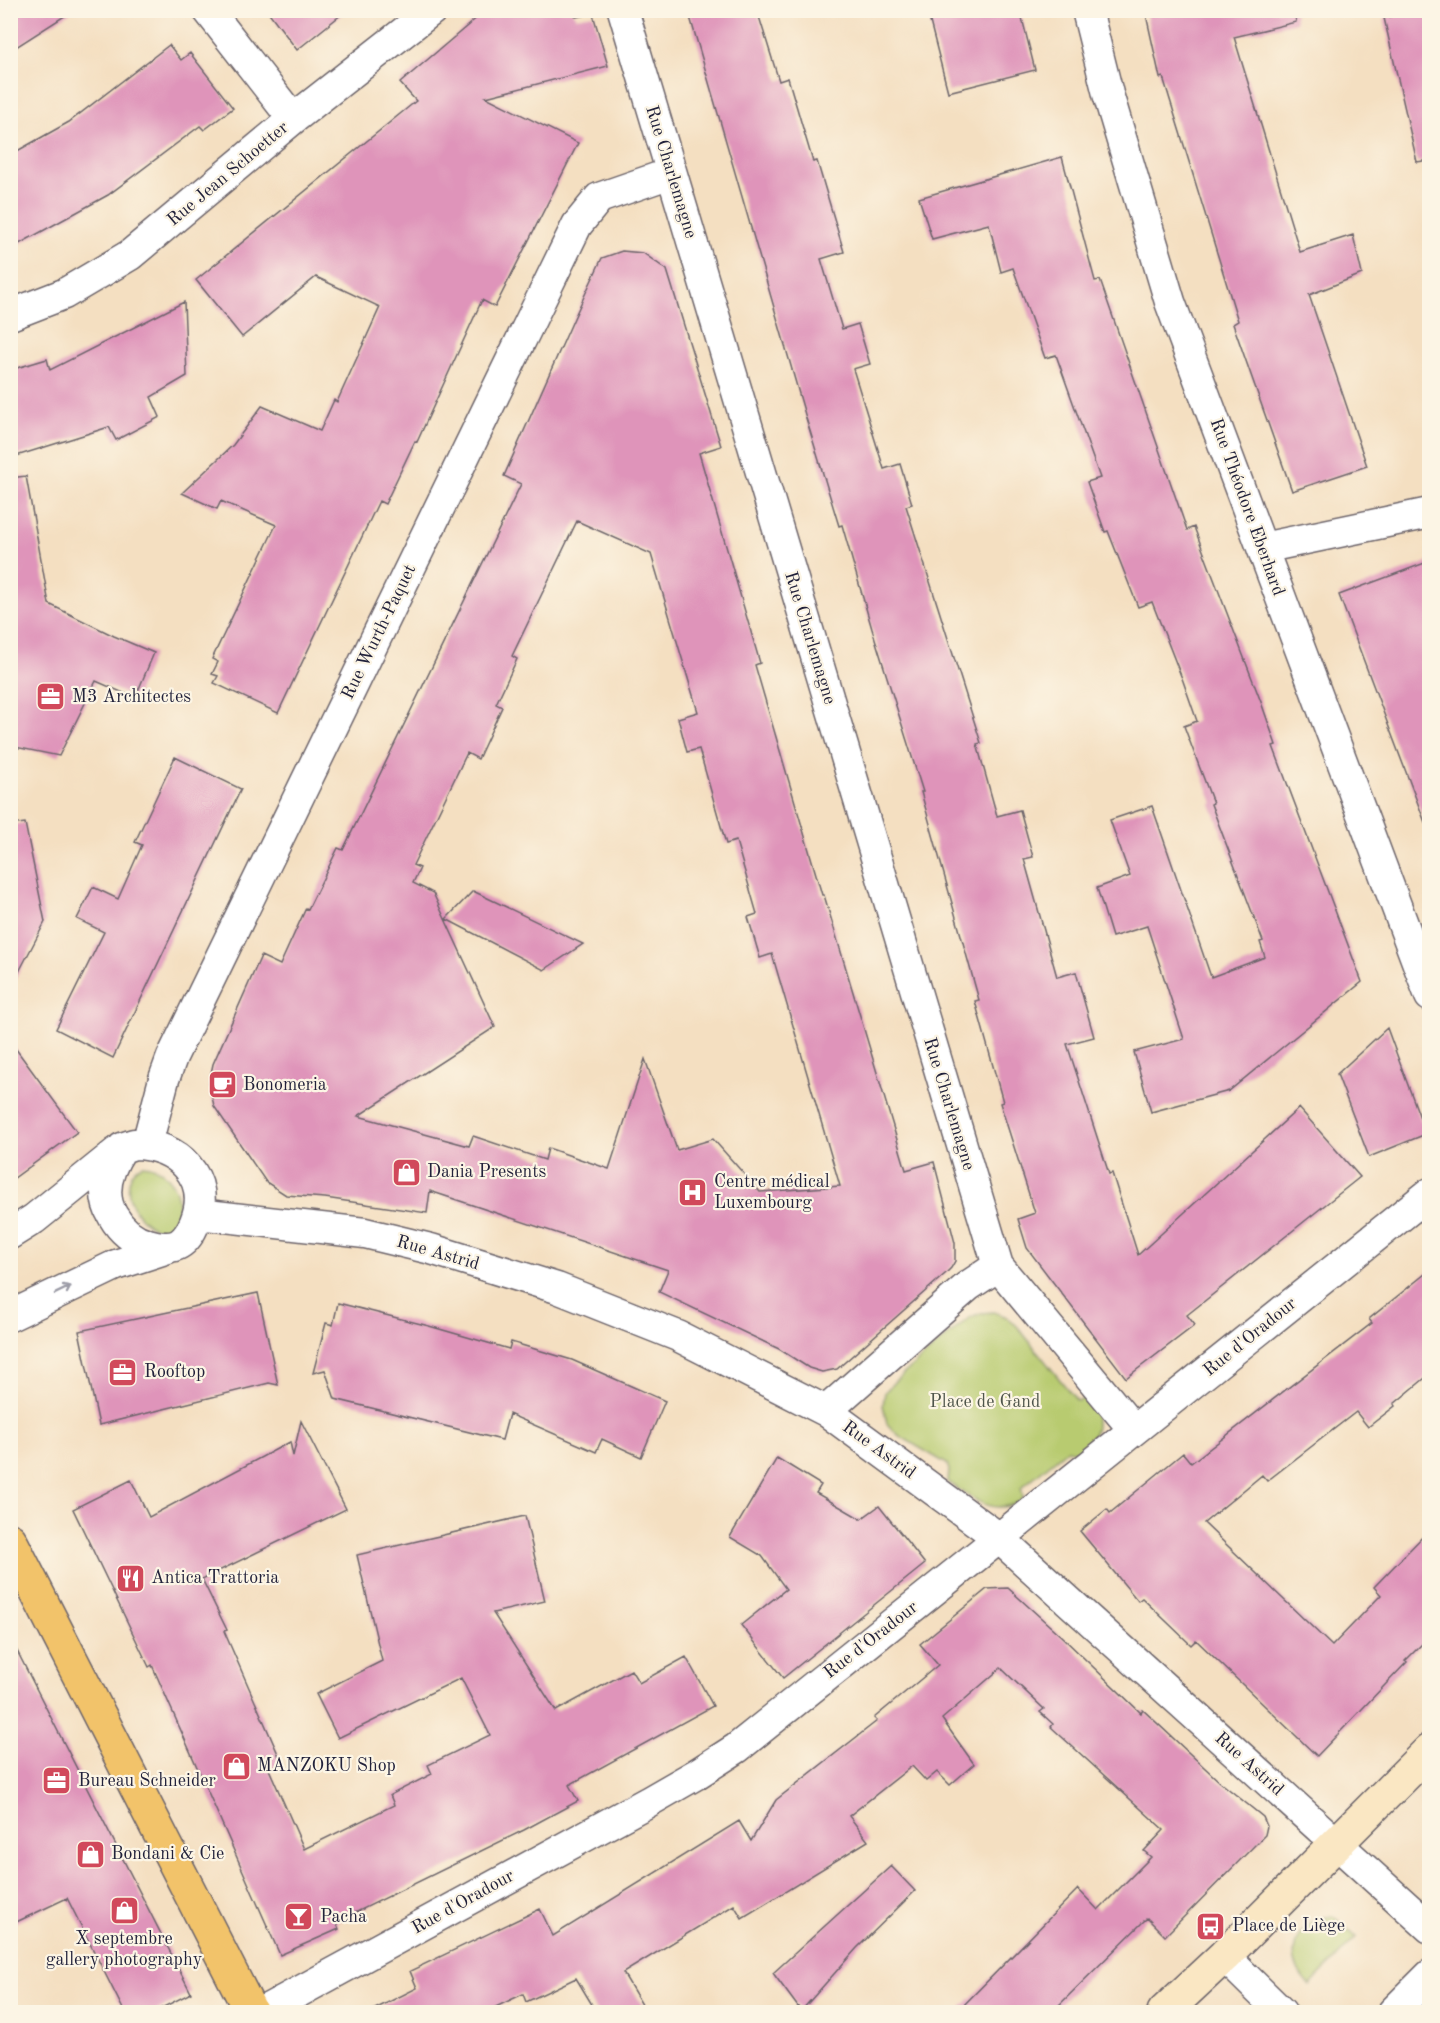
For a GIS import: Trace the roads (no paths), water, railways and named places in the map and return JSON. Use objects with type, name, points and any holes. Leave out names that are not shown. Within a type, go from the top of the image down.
[{"type":"main road","points":[[10,1540],[252,2013]]},
{"type":"street","points":[[208,10],[294,119]]},
{"type":"street","name":"Rue Jean Schoetter","points":[[10,315],[64,294],[130,255],[294,119],[432,10]]},
{"type":"street","name":"Rue Charlemagne","points":[[623,10],[998,1266],[1134,1430]]},
{"type":"street","name":"Rue Théodore Eberhard","points":[[1087,10],[1108,94],[1170,302],[1430,996]]},
{"type":"street","name":"Rue Wurth-Paquet","points":[[134,1146],[172,1057],[577,225],[599,198],[671,173]]},
{"type":"street","points":[[1262,548],[1430,513]]},
{"type":"street","points":[[134,1146],[113,1162],[108,1174],[107,1195],[112,1215],[129,1236],[141,1242],[168,1247],[179,1244]]},
{"type":"street","points":[[10,1234],[134,1146],[170,1151],[188,1167],[198,1190],[198,1214],[188,1236],[179,1244],[116,1265],[10,1316]]},
{"type":"street","points":[[10,1212],[81,1183]]},
{"type":"street","name":"Rue d'Oradour","points":[[262,2013],[704,1769],[737,1748],[1430,1194]]},
{"type":"street","name":"Rue Astrid","points":[[198,1214],[365,1233],[430,1249],[534,1281],[678,1336],[826,1411],[999,1538],[1430,1928]]},
{"type":"street","points":[[826,1411],[968,1286],[998,1266]]},
{"type":"street","points":[[1164,2013],[1430,1750]]},
{"type":"street","points":[[1224,1956],[1281,2013]]},
{"type":"street","points":[[1394,2013],[1430,1975]]},
{"type":"place","name":"M3 Architectes","points":[[51,697]]},
{"type":"place","name":"Bonomeria","points":[[222,1085]]},
{"type":"place","name":"Dania Presents","points":[[406,1172]]},
{"type":"place","name":"Centre médical Luxembourg","points":[[693,1192]]},
{"type":"place","name":"Rooftop","points":[[123,1372]]},
{"type":"place","name":"Antica Trattoria","points":[[130,1578]]},
{"type":"place","name":"MANZOKU Shop","points":[[236,1766]]},
{"type":"place","name":"Bureau Schneider","points":[[57,1781]]},
{"type":"place","name":"Bondani & Cie","points":[[90,1854]]},
{"type":"place","name":"X septembre gallery photography","points":[[124,1910]]},
{"type":"place","name":"Pacha","points":[[299,1917]]},
{"type":"place","name":"Place de Liège","points":[[1211,1926]]},
{"type":"park label","name":"Place de Gand","points":[[985,1402]]}]
